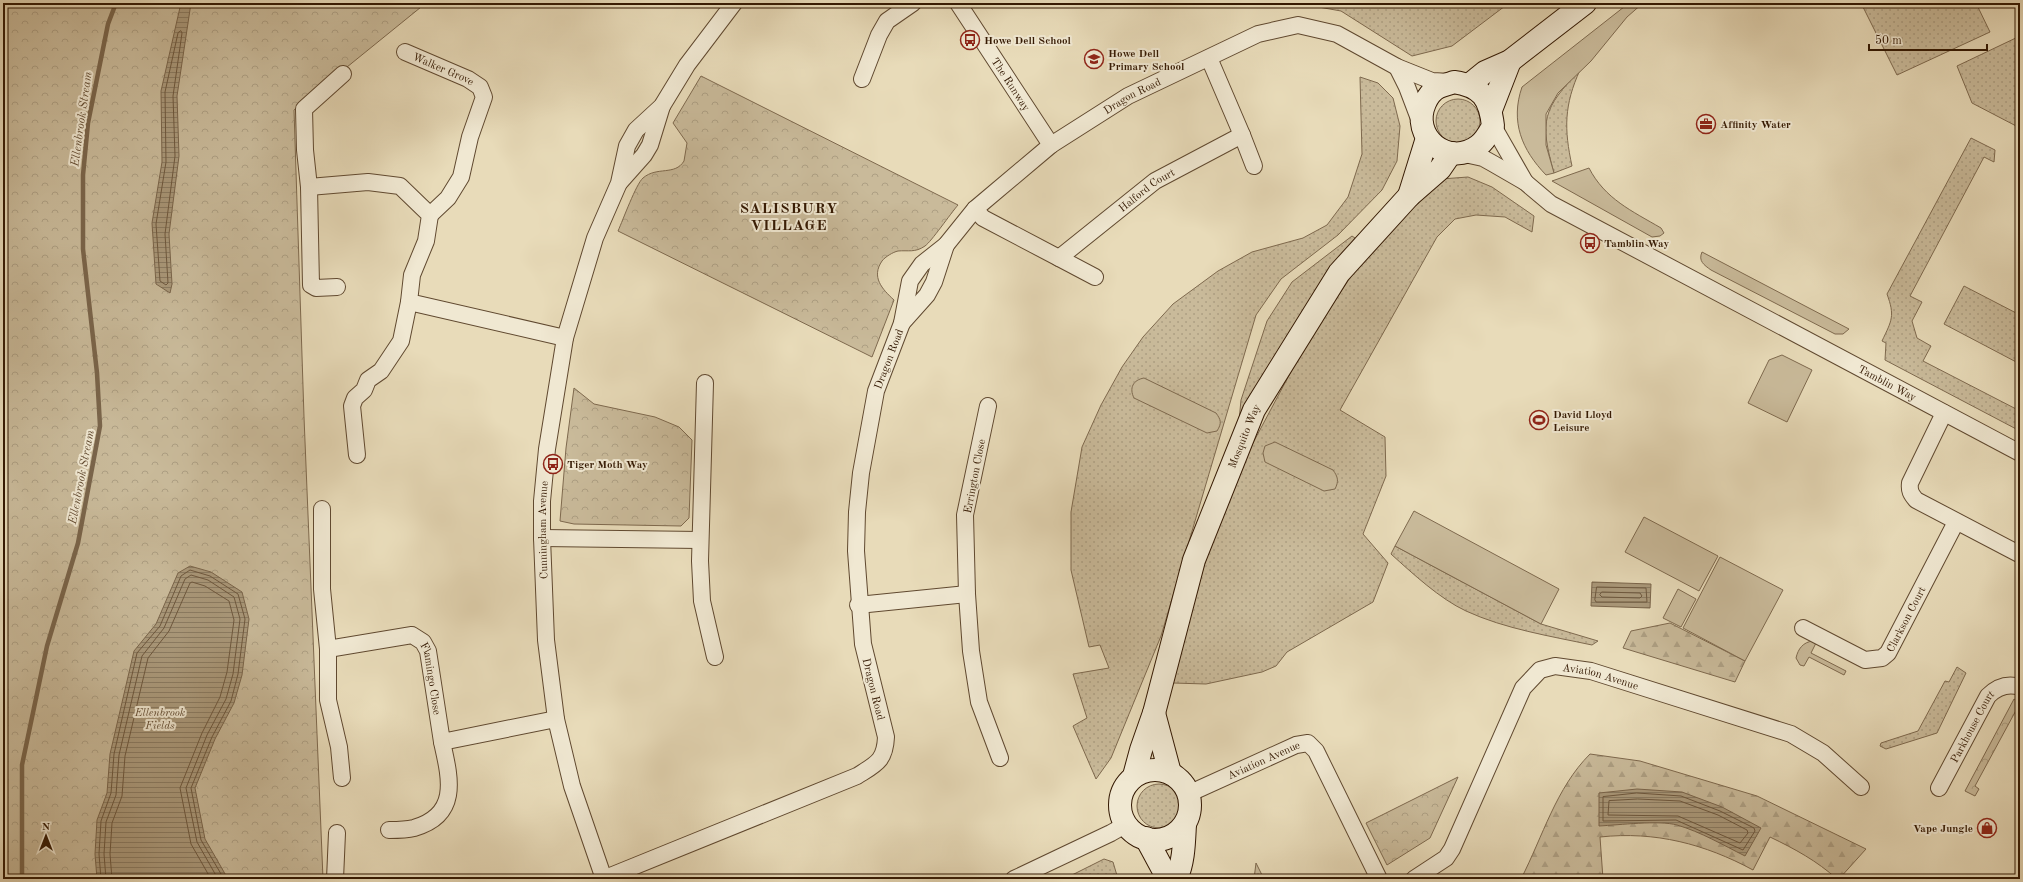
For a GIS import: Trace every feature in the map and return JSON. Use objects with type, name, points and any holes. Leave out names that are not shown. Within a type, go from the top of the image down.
[{"type":"street","name":"Cunningham Avenue","points":[[604,879],[572,786],[556,719],[546,640],[542,538],[542,501],[547,449],[565,338],[597,231],[619,183],[627,146],[636,130],[662,106],[687,65],[734,3]]},
{"type":"street","points":[[862,79],[879,35],[887,21],[912,3]]},
{"type":"street","name":"The Runway","points":[[958,3],[1051,145]]},
{"type":"street","points":[[1424,131],[1422,110],[1428,96],[1438,87],[1461,83],[1510,61],[1585,3]]},
{"type":"street","name":"Dragon Road","points":[[604,879],[857,776],[874,765],[885,752],[886,737],[863,644],[858,605],[856,551],[857,512],[861,473],[876,391],[902,323],[910,281],[922,264],[946,245],[975,209],[1051,145],[1128,96],[1258,34],[1298,25],[1337,34],[1396,67],[1432,81],[1461,83]]},
{"type":"street","name":"Walker Grove","points":[[405,52],[468,79],[480,87],[484,97],[470,137],[461,177],[448,198],[430,215]]},
{"type":"street","points":[[1208,58],[1254,166]]},
{"type":"street","points":[[1396,67],[1407,87],[1424,131],[1437,148],[1455,153],[1470,151],[1479,145],[1492,118],[1510,61]]},
{"type":"street","points":[[337,287],[316,288],[311,285],[309,188],[305,150],[304,109],[344,74]]},
{"type":"street","points":[[1461,83],[1482,93],[1492,118]]},
{"type":"street","name":"Tamblin Way","points":[[1492,118],[1525,182]]},
{"type":"street","name":"Mosquito Way","points":[[1409,196],[1424,131]]},
{"type":"street","name":"Halford Court","points":[[1060,258],[1155,181],[1242,135]]},
{"type":"street","name":"Tamblin Way","points":[[1455,153],[1483,158],[1525,182],[1551,204],[2020,453]]},
{"type":"street","name":"Mosquito Way","points":[[1134,776],[1154,713],[1194,560],[1254,410],[1339,273],[1409,196],[1440,169],[1455,153]]},
{"type":"street","points":[[309,188],[368,182],[400,186],[430,215],[426,241],[412,275],[410,302],[401,341],[381,371],[368,380],[364,390],[355,398],[352,406],[357,455]]},
{"type":"street","points":[[975,209],[983,218],[1095,277]]},
{"type":"street","name":"Dragon Road","points":[[902,323],[927,295],[934,282],[946,245]]},
{"type":"street","points":[[410,302],[565,338]]},
{"type":"street","points":[[706,382],[700,540],[702,601],[715,657]]},
{"type":"street","name":"Errington Close","points":[[988,406],[965,515],[967,594],[972,651],[979,702],[1000,758]]},
{"type":"street","points":[[1944,413],[1913,476],[1909,489],[1916,500],[2019,554]]},
{"type":"street","points":[[322,509],[322,589],[328,649],[328,700],[339,747],[342,778]]},
{"type":"street","name":"Clarkson Court","points":[[1803,628],[1865,660],[1882,658],[1888,653],[1956,522]]},
{"type":"street","points":[[542,538],[700,540]]},
{"type":"street","points":[[858,605],[967,594]]},
{"type":"street","name":"Flamingo Close","points":[[328,649],[412,635],[423,642],[428,651],[442,742],[450,775],[449,798],[434,819],[413,828],[389,830]]},
{"type":"street","name":"Aviation Avenue","points":[[1414,879],[1446,858],[1452,849],[1523,688],[1540,670],[1555,666],[1591,670],[1791,734],[1824,753],[1861,787]]},
{"type":"street","name":"Parkhouse Court","points":[[1939,788],[1988,696],[2001,686],[2008,685],[2020,687]]},
{"type":"street","name":"Mosquito Way","points":[[1154,713],[1170,773]]},
{"type":"street","points":[[442,742],[556,719]]},
{"type":"street","name":"Aviation Avenue","points":[[1188,794],[1296,745],[1308,743],[1316,751],[1379,879]]},
{"type":"street","points":[[1176,879],[1180,871],[1184,845],[1185,824],[1190,809],[1186,787],[1170,773],[1150,770],[1134,776],[1124,787],[1120,798],[1120,810],[1125,825],[1139,837],[1162,840],[1175,834],[1185,824]]},
{"type":"street","points":[[1014,879],[1125,825]]},
{"type":"street","points":[[335,879],[337,833]]},
{"type":"street","points":[[1146,838],[1168,879]]},
{"type":"green space","name":"Ellenbrook Fields","points":[[3,3],[426,3],[294,110],[304,417],[323,879],[3,879]]},
{"type":"green space","points":[[1285,3],[1509,3],[1452,46],[1412,56],[1341,11],[1313,6],[1287,6]]},
{"type":"green space","points":[[1629,3],[1643,3],[1627,17],[1591,61],[1558,93],[1546,114],[1546,145],[1554,173],[1546,175],[1530,156],[1520,135],[1517,112],[1522,87]]},
{"type":"green space","points":[[1861,3],[1976,3],[1990,32],[1897,75]]},
{"type":"green space","points":[[2020,36],[2020,128],[1972,103],[1957,66]]},
{"type":"green space","points":[[1580,70],[1571,95],[1567,117],[1569,153],[1572,166],[1554,173],[1547,140],[1546,127],[1548,116],[1558,95]]},
{"type":"green space","points":[[701,76],[958,205],[925,246],[915,250],[898,251],[887,256],[882,261],[878,272],[879,282],[894,300],[872,357],[618,231],[633,195],[643,178],[654,172],[676,168],[684,161],[687,143],[673,123]]},
{"type":"green space","points":[[1360,77],[1378,83],[1393,98],[1400,126],[1397,161],[1382,190],[1338,235],[1281,279],[1256,315],[1161,636],[1111,758],[1096,779],[1073,726],[1087,718],[1073,674],[1109,668],[1100,645],[1089,647],[1071,570],[1071,512],[1082,447],[1101,405],[1122,367],[1143,337],[1173,304],[1218,271],[1252,252],[1303,238],[1327,225],[1348,197],[1362,154]]},
{"type":"green space","points":[[1458,99],[1470,103],[1476,109],[1480,121],[1476,133],[1470,139],[1458,143],[1446,139],[1440,133],[1436,121],[1440,109],[1446,103]]},
{"type":"green space","points":[[1971,138],[1995,150],[1994,162],[1984,157],[1910,296],[1922,302],[1912,321],[1917,338],[1931,346],[1923,361],[2020,411],[2020,431],[1885,360],[1886,343],[1882,341],[1890,323],[1892,313],[1887,294]]},
{"type":"green space","points":[[1589,168],[1595,179],[1611,196],[1630,210],[1661,228],[1664,233],[1660,236],[1652,237],[1552,181]]},
{"type":"green space","points":[[1468,177],[1492,187],[1534,216],[1532,232],[1505,217],[1476,215],[1455,219],[1437,237],[1340,410],[1385,437],[1386,476],[1363,534],[1388,563],[1373,602],[1287,652],[1276,666],[1262,672],[1206,684],[1173,683],[1186,626],[1211,543],[1246,456],[1302,351],[1361,261],[1441,179]]},
{"type":"green space","points":[[1352,236],[1355,238],[1270,369],[1238,431],[1241,400],[1267,321],[1292,282]]},
{"type":"green space","points":[[1702,252],[1849,329],[1843,334],[1835,334],[1711,270],[1701,260]]},
{"type":"green space","points":[[1964,286],[2020,315],[2020,364],[1944,324]]},
{"type":"green space","points":[[1782,355],[1812,370],[1787,422],[1748,403],[1769,360]]},
{"type":"green space","points":[[1144,378],[1216,413],[1220,422],[1220,426],[1217,431],[1207,433],[1134,398],[1132,391],[1133,385],[1140,379]]},
{"type":"green space","points":[[574,388],[594,404],[655,417],[679,427],[692,440],[689,518],[681,526],[574,524],[560,521],[566,448]]},
{"type":"green space","points":[[1275,442],[1333,470],[1337,479],[1335,489],[1324,491],[1265,462],[1263,453],[1265,446]]},
{"type":"green space","points":[[1414,511],[1559,589],[1541,624],[1395,546]]},
{"type":"green space","points":[[1644,517],[1718,556],[1699,591],[1625,552]]},
{"type":"green space","points":[[1395,546],[1541,624],[1598,641],[1592,645],[1544,635],[1496,623],[1466,611],[1436,593],[1391,554]]},
{"type":"green space","points":[[1720,557],[1783,590],[1745,661],[1683,628]]},
{"type":"green space","points":[[1678,589],[1696,599],[1681,627],[1663,618]]},
{"type":"green space","points":[[1670,623],[1745,661],[1735,682],[1623,648],[1631,631]]},
{"type":"green space","points":[[1813,641],[1816,643],[1811,653],[1846,671],[1844,675],[1809,657],[1804,666],[1800,665],[1796,658],[1798,652],[1804,644]]},
{"type":"green space","points":[[1957,667],[1966,673],[1937,733],[1886,749],[1880,746],[1881,743],[1918,731],[1945,681],[1949,682]]},
{"type":"green space","points":[[2014,699],[2020,703],[1975,786],[1979,789],[1975,796],[1965,791]]},
{"type":"green space","points":[[1590,754],[1640,761],[1757,796],[1866,849],[1839,879],[1837,879],[1805,856],[1770,837],[1753,870],[1717,853],[1679,842],[1640,836],[1600,837],[1603,879],[1521,879],[1559,797],[1578,767]]},
{"type":"green space","points":[[1458,777],[1430,838],[1387,865],[1366,823]]},
{"type":"green space","points":[[1159,784],[1171,788],[1177,794],[1181,806],[1177,818],[1171,824],[1159,828],[1147,824],[1141,818],[1137,806],[1141,794],[1147,788]]},
{"type":"green space","points":[[1104,859],[1113,862],[1118,879],[1064,879]]},
{"type":"green space","points":[[1256,863],[1264,879],[1254,879]]},
{"type":"water","points":[[181,3],[191,3],[177,96],[179,156],[169,234],[172,284],[170,293],[156,284],[152,223],[162,162],[161,91]]},
{"type":"water","points":[[190,566],[211,572],[242,592],[249,619],[242,675],[234,703],[215,739],[195,788],[205,839],[228,879],[97,879],[95,854],[97,820],[107,793],[110,754],[134,651],[156,624],[178,573]]},
{"type":"water","points":[[1592,582],[1651,584],[1650,608],[1591,606]]},
{"type":"water","points":[[1637,789],[1682,792],[1722,807],[1761,828],[1745,856],[1703,835],[1677,825],[1650,823],[1599,826],[1599,793]]},
{"type":"waterway","name":"Ellenbrook Stream","points":[[22,879],[22,765],[47,646],[78,543],[100,426],[97,373],[83,249],[83,175],[88,123],[108,24],[116,3]]},
{"type":"place","name":"Howe Dell School","points":[[970,40]]},
{"type":"place","name":"Howe Dell Primary School","points":[[1094,59]]},
{"type":"place","name":"Affinity Water","points":[[1706,124]]},
{"type":"place","name":"Tamblin Way","points":[[1590,243]]},
{"type":"place","name":"David Lloyd Leisure","points":[[1539,420]]},
{"type":"place","name":"Tiger Moth Way","points":[[553,464]]},
{"type":"place","name":"Vape Jungle","points":[[1987,828]]},
{"type":"district","name":"SALISBURY VILLAGE","points":[[789,216]]}]
